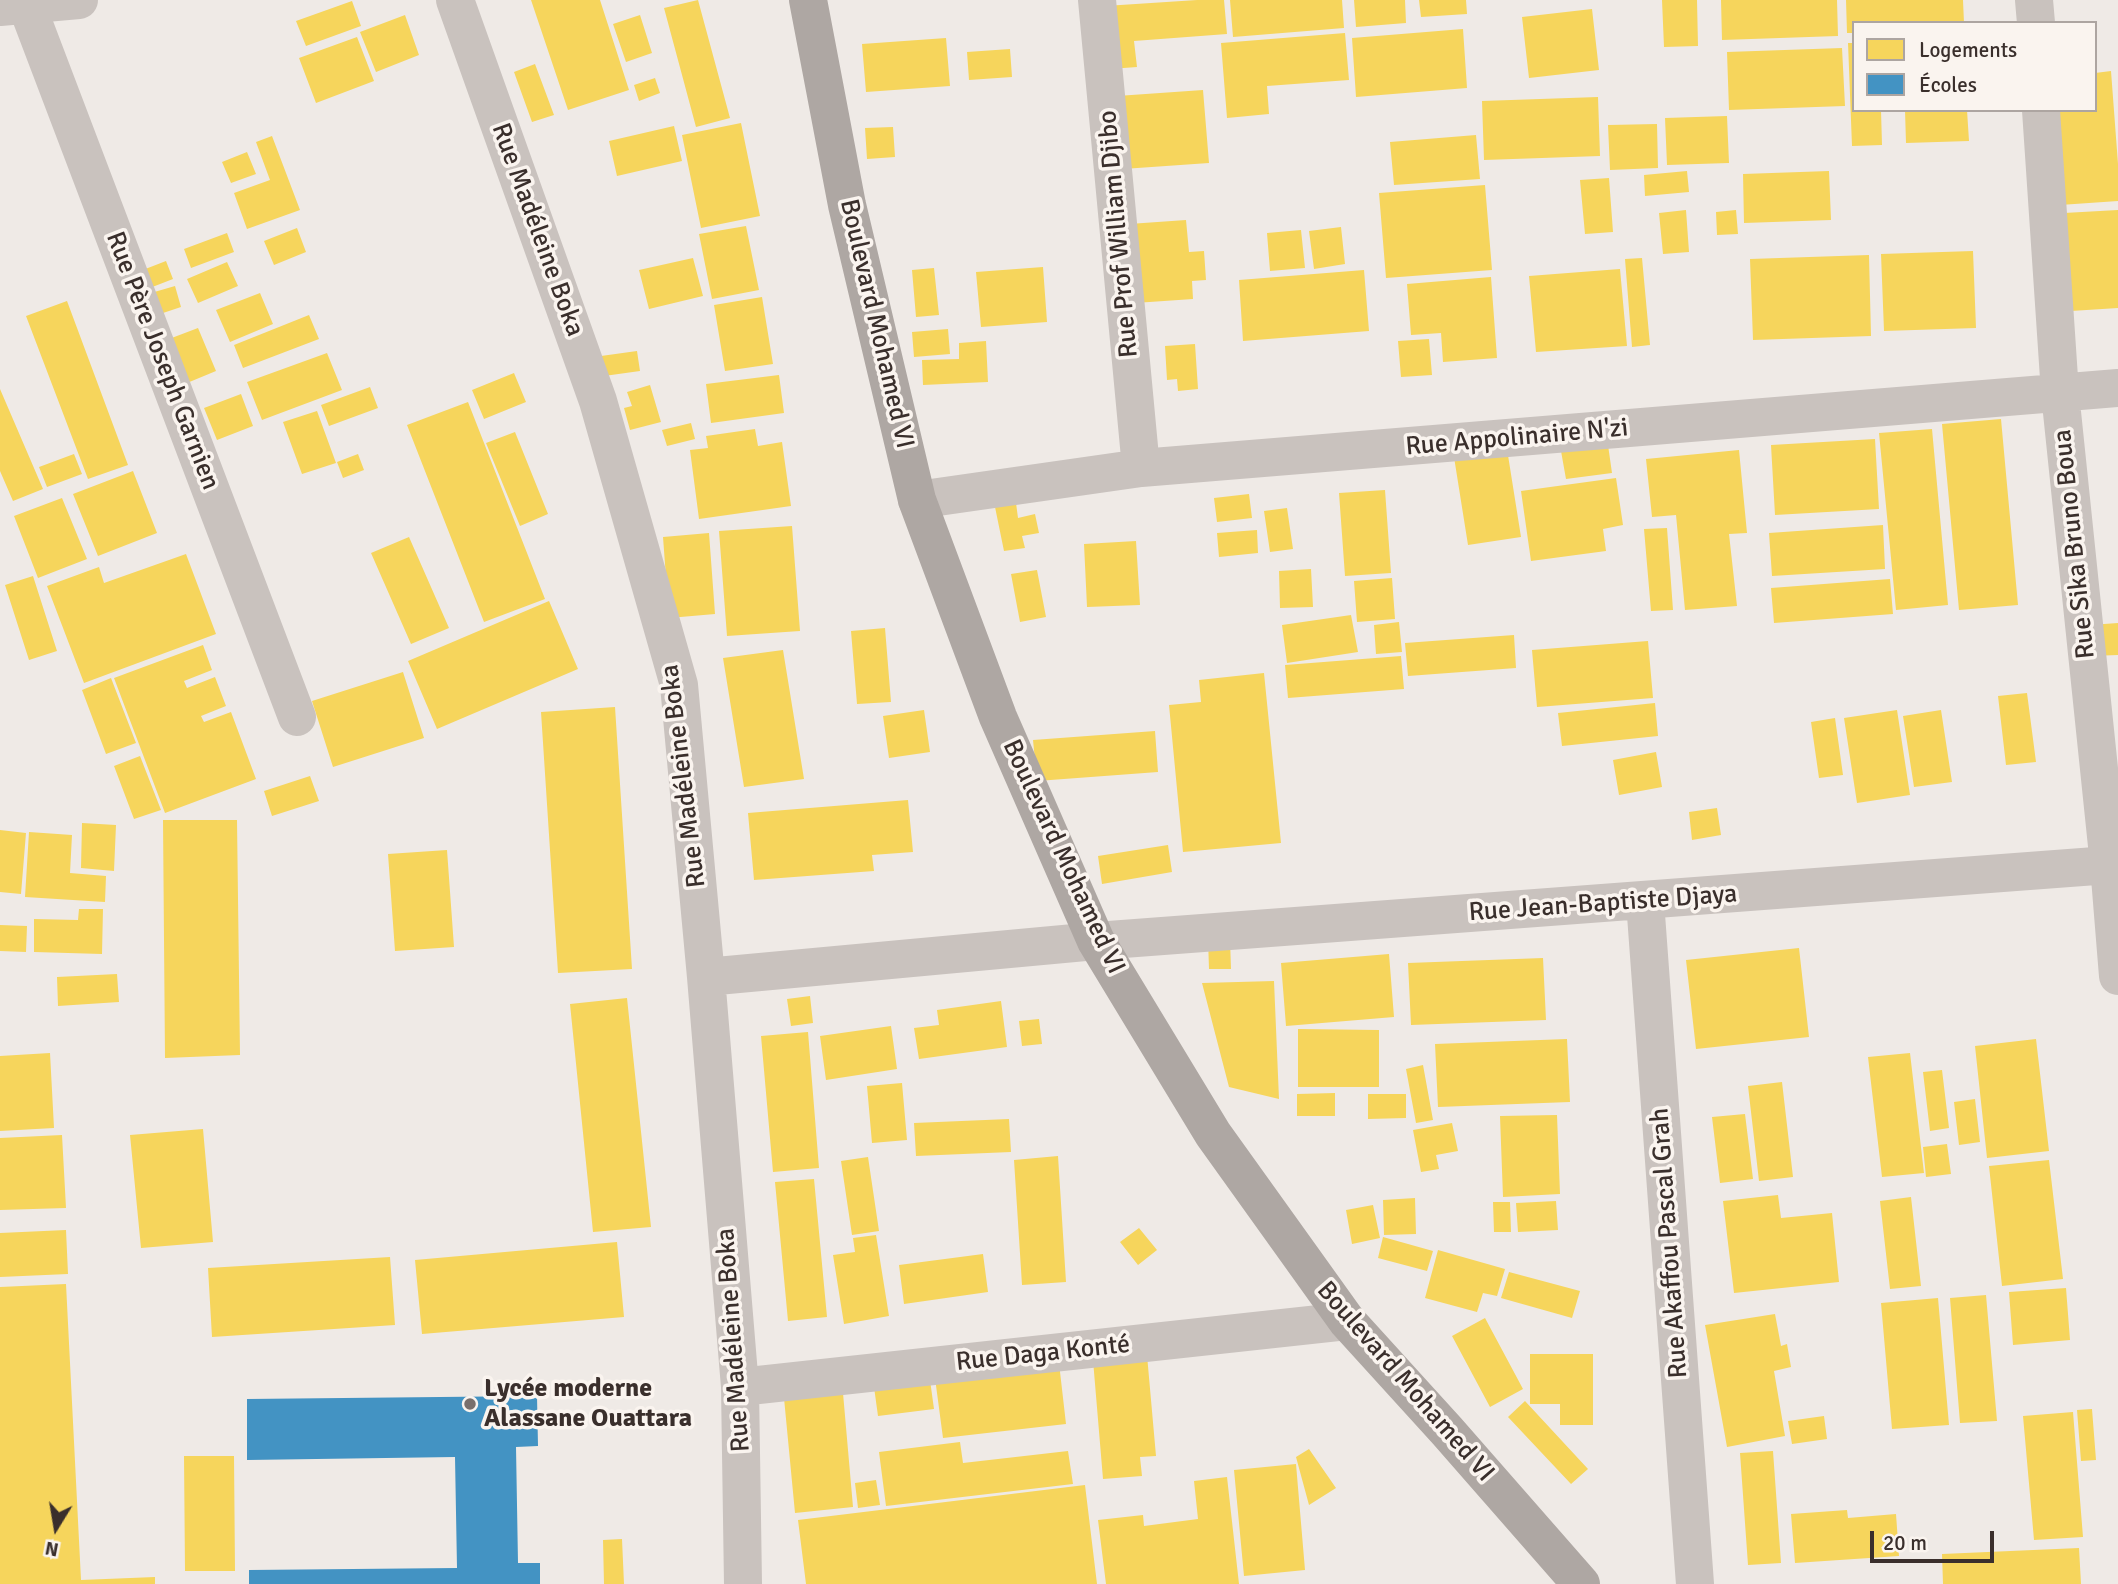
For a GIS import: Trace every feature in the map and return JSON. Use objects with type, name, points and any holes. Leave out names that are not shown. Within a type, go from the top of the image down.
[{"type":"main road","name":"Boulevard Mohamed VI","points":[[808,0],[846,205],[918,500],[998,717],[1096,941],[1213,1134],[1347,1321],[1581,1584]]},
{"type":"street","points":[[14,7],[79,0]]},
{"type":"street","name":"Rue Madéleine Boka","points":[[455,0],[598,401],[679,685],[740,1387],[743,1584]]},
{"type":"street","name":"Rue Prof William Djibo","points":[[1097,0],[1141,468]]},
{"type":"street","points":[[2034,0],[2036,21]]},
{"type":"street","name":"Rue Père Joseph Garnien","points":[[14,7],[296,717]]},
{"type":"street","name":"Rue Sika Bruno Boua","points":[[2042,112],[2060,393],[2118,976]]},
{"type":"street","name":"Rue Appolinaire N'zi","points":[[918,500],[1141,468],[2118,388]]},
{"type":"street","name":"Rue Jean-Baptiste Djaya","points":[[706,977],[1096,941],[2109,865]]},
{"type":"street","name":"Rue Akaffou Pascal Grah","points":[[1645,901],[1695,1584]]},
{"type":"street","name":"Rue Daga Konté","points":[[740,1387],[1347,1321]]},
{"type":"building: Logements","points":[[531,0],[600,0],[629,90],[568,110]]},
{"type":"building: Logements","points":[[698,0],[730,118],[696,127],[664,8]]},
{"type":"building: Logements","points":[[1224,0],[1227,34],[1134,41],[1137,67],[1110,69],[1105,6]]},
{"type":"building: Logements","points":[[1230,0],[1342,0],[1344,28],[1233,37]]},
{"type":"building: Logements","points":[[1354,0],[1405,0],[1406,23],[1356,27]]},
{"type":"building: Logements","points":[[1419,0],[1466,0],[1467,14],[1421,17]]},
{"type":"building: Logements","points":[[1662,0],[1697,0],[1698,46],[1664,47]]},
{"type":"building: Logements","points":[[1721,0],[1837,0],[1838,36],[1722,40]]},
{"type":"building: Logements","points":[[1846,0],[1963,0],[1964,21],[1852,21],[1852,33],[1847,33]]},
{"type":"building: Logements","points":[[352,1],[361,26],[306,46],[296,21]]},
{"type":"building: Logements","points":[[1592,9],[1599,70],[1529,78],[1522,17]]},
{"type":"building: Logements","points":[[405,15],[419,55],[376,72],[360,32]]},
{"type":"building: Logements","points":[[640,15],[652,53],[626,62],[613,24]]},
{"type":"building: Logements","points":[[1463,29],[1467,88],[1356,97],[1352,38]]},
{"type":"building: Logements","points":[[1345,33],[1349,80],[1267,86],[1269,114],[1227,118],[1221,43]]},
{"type":"building: Logements","points":[[357,37],[374,81],[316,103],[299,58]]},
{"type":"building: Logements","points":[[946,38],[950,86],[866,92],[862,44]]},
{"type":"building: Logements","points":[[1848,43],[1852,43],[1852,112],[1881,112],[1882,145],[1852,146]]},
{"type":"building: Logements","points":[[1842,48],[1845,106],[1729,110],[1727,52]]},
{"type":"building: Logements","points":[[1010,49],[1012,77],[969,80],[967,52]]},
{"type":"building: Logements","points":[[535,64],[554,115],[532,122],[514,72]]},
{"type":"building: Logements","points":[[2111,71],[2118,201],[2060,205],[2053,112],[2097,112],[2097,73]]},
{"type":"building: Logements","points":[[655,78],[660,93],[639,101],[634,85]]},
{"type":"building: Logements","points":[[1203,90],[1209,163],[1123,169],[1117,96]]},
{"type":"building: Logements","points":[[1598,97],[1600,156],[1484,160],[1482,101]]},
{"type":"building: Logements","points":[[1905,112],[1967,112],[1969,141],[1906,143]]},
{"type":"building: Logements","points":[[1727,116],[1729,163],[1667,165],[1665,118]]},
{"type":"building: Logements","points":[[741,123],[760,216],[701,228],[682,135]]},
{"type":"building: Logements","points":[[1657,124],[1658,168],[1610,170],[1608,125]]},
{"type":"building: Logements","points":[[674,126],[682,161],[617,176],[609,141]]},
{"type":"building: Logements","points":[[893,127],[895,157],[867,159],[865,128]]},
{"type":"building: Logements","points":[[1476,135],[1480,179],[1394,185],[1390,142]]},
{"type":"building: Logements","points":[[272,136],[300,210],[247,229],[234,193],[270,180],[256,142]]},
{"type":"building: Logements","points":[[247,152],[256,174],[231,183],[222,162]]},
{"type":"building: Logements","points":[[1687,171],[1689,192],[1645,196],[1644,175]]},
{"type":"building: Logements","points":[[1829,171],[1831,220],[1744,223],[1743,174]]},
{"type":"building: Logements","points":[[1609,178],[1613,232],[1585,234],[1580,180]]},
{"type":"building: Logements","points":[[1485,185],[1492,270],[1386,278],[1379,193]]},
{"type":"building: Logements","points":[[1686,210],[1689,252],[1663,254],[1659,213]]},
{"type":"building: Logements","points":[[1736,210],[1738,234],[1717,235],[1716,212]]},
{"type":"building: Logements","points":[[2118,210],[2118,308],[2071,311],[2064,213]]},
{"type":"building: Logements","points":[[1186,220],[1189,252],[1204,251],[1206,280],[1192,281],[1193,299],[1135,303],[1129,224]]},
{"type":"building: Logements","points":[[746,226],[759,290],[712,299],[699,234]]},
{"type":"building: Logements","points":[[1341,227],[1345,264],[1314,269],[1309,231]]},
{"type":"building: Logements","points":[[297,228],[306,252],[274,265],[264,241]]},
{"type":"building: Logements","points":[[1301,230],[1305,268],[1270,271],[1267,233]]},
{"type":"building: Logements","points":[[227,233],[234,252],[191,268],[184,249]]},
{"type":"building: Logements","points":[[1973,251],[1976,328],[1884,331],[1881,254]]},
{"type":"building: Logements","points":[[1869,255],[1871,336],[1753,340],[1750,259]]},
{"type":"building: Logements","points":[[693,258],[703,296],[649,309],[639,270]]},
{"type":"building: Logements","points":[[1642,258],[1650,345],[1632,347],[1625,259]]},
{"type":"building: Logements","points":[[166,261],[173,279],[142,291],[135,273]]},
{"type":"building: Logements","points":[[227,262],[238,286],[198,303],[187,279]]},
{"type":"building: Logements","points":[[1043,267],[1047,322],[981,327],[976,272]]},
{"type":"building: Logements","points":[[934,268],[939,315],[916,317],[912,270]]},
{"type":"building: Logements","points":[[1620,269],[1627,346],[1536,352],[1529,276]]},
{"type":"building: Logements","points":[[1364,270],[1369,331],[1243,341],[1239,280]]},
{"type":"building: Logements","points":[[1491,277],[1497,358],[1443,362],[1441,333],[1411,335],[1407,284]]},
{"type":"building: Logements","points":[[175,286],[181,307],[151,317],[144,295]]},
{"type":"building: Logements","points":[[260,293],[273,324],[230,342],[216,310]]},
{"type":"building: Logements","points":[[762,297],[773,364],[725,371],[714,305]]},
{"type":"building: Logements","points":[[67,301],[128,465],[88,479],[26,316]]},
{"type":"building: Logements","points":[[309,315],[319,339],[243,368],[234,345]]},
{"type":"building: Logements","points":[[198,328],[216,371],[187,383],[169,339]]},
{"type":"building: Logements","points":[[948,329],[950,354],[914,357],[912,332]]},
{"type":"building: Logements","points":[[1429,339],[1432,375],[1401,377],[1398,341]]},
{"type":"building: Logements","points":[[986,341],[988,382],[923,385],[922,360],[959,359],[959,343]]},
{"type":"building: Logements","points":[[1195,344],[1198,389],[1178,391],[1177,379],[1167,380],[1165,346]]},
{"type":"building: Logements","points":[[637,351],[640,371],[604,376],[601,356]]},
{"type":"building: Logements","points":[[327,353],[342,390],[262,420],[247,382]]},
{"type":"building: Logements","points":[[514,373],[526,402],[484,419],[472,390]]},
{"type":"building: Logements","points":[[779,375],[784,413],[711,423],[706,384]]},
{"type":"building: Logements","points":[[650,385],[661,422],[630,430],[624,408],[632,406],[627,392]]},
{"type":"building: Logements","points":[[370,387],[378,408],[329,426],[321,405]]},
{"type":"building: Logements","points":[[0,389],[43,489],[13,501],[0,471]]},
{"type":"building: Logements","points":[[241,394],[253,426],[217,440],[204,408]]},
{"type":"building: Logements","points":[[468,402],[545,599],[484,622],[407,425]]},
{"type":"building: Logements","points":[[317,411],[336,463],[302,474],[283,422]]},
{"type":"building: Logements","points":[[2001,419],[2018,605],[1959,610],[1942,424]]},
{"type":"building: Logements","points":[[691,423],[695,439],[667,446],[662,430]]},
{"type":"building: Logements","points":[[755,429],[758,446],[782,442],[791,506],[699,519],[690,450],[708,448],[706,436]]},
{"type":"building: Logements","points":[[1932,429],[1948,605],[1896,610],[1879,433]]},
{"type":"building: Logements","points":[[515,432],[548,514],[520,526],[486,443]]},
{"type":"building: Logements","points":[[1875,439],[1879,509],[1775,515],[1771,445]]},
{"type":"building: Logements","points":[[1608,445],[1612,473],[1566,479],[1561,451]]},
{"type":"building: Logements","points":[[1507,449],[1521,537],[1468,545],[1454,457]]},
{"type":"building: Logements","points":[[1739,450],[1747,533],[1729,534],[1737,606],[1685,610],[1676,515],[1652,517],[1646,459]]},
{"type":"building: Logements","points":[[74,454],[82,474],[47,487],[39,467]]},
{"type":"building: Logements","points":[[358,454],[364,470],[343,478],[337,462]]},
{"type":"building: Logements","points":[[133,471],[157,533],[98,556],[73,494]]},
{"type":"building: Logements","points":[[1616,478],[1623,525],[1603,529],[1606,551],[1531,561],[1521,491]]},
{"type":"building: Logements","points":[[1385,490],[1391,573],[1345,576],[1339,493]]},
{"type":"building: Logements","points":[[1249,494],[1252,518],[1217,522],[1214,498]]},
{"type":"building: Logements","points":[[62,498],[87,559],[38,578],[14,516]]},
{"type":"building: Logements","points":[[1016,503],[1018,518],[1035,514],[1039,533],[1022,536],[1025,548],[1004,551],[995,507]]},
{"type":"building: Logements","points":[[1287,508],[1293,549],[1270,552],[1264,511]]},
{"type":"building: Logements","points":[[1883,525],[1885,569],[1772,576],[1769,533]]},
{"type":"building: Logements","points":[[792,526],[800,631],[727,636],[719,531]]},
{"type":"building: Logements","points":[[1667,528],[1673,610],[1651,611],[1644,529]]},
{"type":"building: Logements","points":[[1257,530],[1258,553],[1219,557],[1217,533]]},
{"type":"building: Logements","points":[[709,533],[715,614],[669,618],[663,537]]},
{"type":"building: Logements","points":[[409,537],[449,628],[411,644],[371,553]]},
{"type":"building: Logements","points":[[1136,541],[1140,605],[1087,607],[1084,544]]},
{"type":"building: Logements","points":[[186,554],[216,634],[84,683],[47,586],[99,567],[104,583]]},
{"type":"building: Logements","points":[[1311,569],[1313,607],[1280,608],[1279,571]]},
{"type":"building: Logements","points":[[1037,570],[1046,617],[1020,622],[1011,574]]},
{"type":"building: Logements","points":[[33,576],[57,651],[29,660],[5,585]]},
{"type":"building: Logements","points":[[1392,578],[1395,619],[1357,622],[1354,581]]},
{"type":"building: Logements","points":[[1890,579],[1893,614],[1774,623],[1771,588]]},
{"type":"building: Logements","points":[[549,601],[578,669],[437,729],[408,661]]},
{"type":"building: Logements","points":[[1351,615],[1358,652],[1287,663],[1282,625]]},
{"type":"building: Logements","points":[[1399,622],[1402,652],[1376,654],[1374,625]]},
{"type":"building: Logements","points":[[2118,623],[2118,655],[2091,656],[2090,625]]},
{"type":"building: Logements","points":[[885,628],[891,702],[857,704],[851,631]]},
{"type":"building: Logements","points":[[1514,635],[1516,668],[1408,676],[1405,643]]},
{"type":"building: Logements","points":[[1648,641],[1653,698],[1537,707],[1532,650]]},
{"type":"building: Logements","points":[[203,645],[212,670],[184,681],[187,688],[215,677],[226,706],[201,716],[204,722],[231,712],[256,779],[165,813],[114,678]]},
{"type":"building: Logements","points":[[783,650],[804,779],[744,787],[723,658]]},
{"type":"building: Logements","points":[[1401,656],[1404,689],[1288,698],[1285,665]]},
{"type":"building: Logements","points":[[403,672],[424,738],[333,767],[312,701]]},
{"type":"building: Logements","points":[[1264,673],[1281,843],[1183,852],[1169,705],[1201,702],[1199,680]]},
{"type":"building: Logements","points":[[111,678],[136,743],[106,754],[82,690]]},
{"type":"building: Logements","points":[[2027,693],[2036,762],[2006,765],[1998,696]]},
{"type":"building: Logements","points":[[1655,703],[1658,736],[1562,746],[1558,713]]},
{"type":"building: Logements","points":[[615,707],[632,969],[558,973],[541,712]]},
{"type":"building: Logements","points":[[924,710],[930,752],[889,758],[883,716]]},
{"type":"building: Logements","points":[[1897,710],[1910,795],[1857,803],[1844,718]]},
{"type":"building: Logements","points":[[1941,710],[1952,782],[1914,787],[1903,716]]},
{"type":"building: Logements","points":[[1835,718],[1843,775],[1819,778],[1811,722]]},
{"type":"building: Logements","points":[[1155,731],[1158,772],[1037,781],[1033,740]]},
{"type":"building: Logements","points":[[1656,752],[1662,787],[1619,795],[1613,760]]},
{"type":"building: Logements","points":[[140,756],[161,810],[134,819],[114,766]]},
{"type":"building: Logements","points":[[310,776],[319,801],[272,816],[264,791]]},
{"type":"building: Logements","points":[[908,800],[913,852],[872,855],[874,871],[754,880],[748,813]]},
{"type":"building: Logements","points":[[1717,808],[1721,835],[1692,840],[1689,812]]},
{"type":"building: Logements","points":[[163,820],[237,820],[240,1055],[165,1058]]},
{"type":"building: Logements","points":[[82,823],[116,825],[114,871],[81,868]]},
{"type":"building: Logements","points":[[0,830],[26,833],[21,894],[0,892]]},
{"type":"building: Logements","points":[[29,832],[72,835],[70,873],[106,876],[105,902],[25,897]]},
{"type":"building: Logements","points":[[1168,845],[1172,872],[1102,884],[1098,856]]},
{"type":"building: Logements","points":[[447,850],[454,947],[395,951],[388,854]]},
{"type":"building: Logements","points":[[79,909],[103,909],[102,954],[34,952],[34,919],[78,920]]},
{"type":"building: Logements","points":[[0,925],[27,926],[26,952],[0,951]]},
{"type":"building: Logements","points":[[1208,939],[1230,939],[1231,969],[1209,969]]},
{"type":"building: Logements","points":[[1799,948],[1809,1037],[1696,1049],[1686,960]]},
{"type":"building: Logements","points":[[1389,954],[1394,1017],[1286,1026],[1281,963]]},
{"type":"building: Logements","points":[[1543,958],[1546,1020],[1411,1025],[1408,963]]},
{"type":"building: Logements","points":[[117,974],[119,1002],[58,1006],[57,977]]},
{"type":"building: Logements","points":[[1274,981],[1279,1099],[1229,1087],[1202,983]]},
{"type":"building: Logements","points":[[810,996],[813,1023],[791,1026],[787,999]]},
{"type":"building: Logements","points":[[627,998],[651,1227],[593,1232],[570,1004]]},
{"type":"building: Logements","points":[[1001,1001],[1007,1047],[919,1059],[914,1028],[939,1025],[937,1010]]},
{"type":"building: Logements","points":[[1039,1019],[1042,1044],[1022,1046],[1019,1021]]},
{"type":"building: Logements","points":[[891,1026],[897,1069],[826,1080],[820,1036]]},
{"type":"building: Logements","points":[[1298,1029],[1379,1030],[1379,1087],[1298,1087]]},
{"type":"building: Logements","points":[[808,1032],[819,1168],[773,1172],[761,1036]]},
{"type":"building: Logements","points":[[1567,1039],[1570,1102],[1438,1107],[1435,1044]]},
{"type":"building: Logements","points":[[2036,1039],[2049,1151],[1987,1158],[1975,1046]]},
{"type":"building: Logements","points":[[50,1053],[54,1128],[0,1131],[0,1056]]},
{"type":"building: Logements","points":[[1910,1053],[1924,1173],[1882,1177],[1868,1057]]},
{"type":"building: Logements","points":[[1423,1065],[1433,1120],[1416,1123],[1406,1069]]},
{"type":"building: Logements","points":[[1942,1070],[1949,1128],[1930,1131],[1923,1072]]},
{"type":"building: Logements","points":[[1782,1082],[1793,1177],[1759,1181],[1748,1086]]},
{"type":"building: Logements","points":[[902,1083],[907,1140],[872,1143],[867,1086]]},
{"type":"building: Logements","points":[[1335,1093],[1335,1116],[1297,1116],[1297,1094]]},
{"type":"building: Logements","points":[[1368,1094],[1406,1094],[1406,1118],[1368,1119]]},
{"type":"building: Logements","points":[[1975,1099],[1980,1142],[1959,1145],[1954,1102]]},
{"type":"building: Logements","points":[[1745,1114],[1753,1179],[1720,1183],[1712,1117]]},
{"type":"building: Logements","points":[[1557,1115],[1560,1194],[1503,1197],[1500,1116]]},
{"type":"building: Logements","points":[[1009,1119],[1011,1152],[916,1156],[914,1123]]},
{"type":"building: Logements","points":[[1452,1123],[1458,1151],[1436,1155],[1439,1169],[1421,1172],[1413,1130]]},
{"type":"building: Logements","points":[[203,1129],[213,1242],[141,1248],[130,1135]]},
{"type":"building: Logements","points":[[62,1135],[66,1208],[0,1210],[0,1138]]},
{"type":"building: Logements","points":[[1947,1144],[1951,1174],[1926,1177],[1923,1147]]},
{"type":"building: Logements","points":[[1058,1156],[1066,1282],[1022,1285],[1014,1160]]},
{"type":"building: Logements","points":[[868,1157],[879,1231],[852,1235],[841,1161]]},
{"type":"building: Logements","points":[[2049,1160],[2063,1279],[2002,1286],[1989,1166]]},
{"type":"building: Logements","points":[[814,1179],[827,1317],[788,1321],[775,1182]]},
{"type":"building: Logements","points":[[1778,1195],[1781,1218],[1832,1213],[1839,1282],[1734,1293],[1723,1201]]},
{"type":"building: Logements","points":[[1911,1197],[1921,1286],[1890,1289],[1880,1201]]},
{"type":"building: Logements","points":[[1415,1198],[1416,1234],[1384,1235],[1383,1200]]},
{"type":"building: Logements","points":[[1556,1201],[1558,1230],[1518,1232],[1516,1203]]},
{"type":"building: Logements","points":[[1493,1202],[1510,1202],[1511,1232],[1494,1232]]},
{"type":"building: Logements","points":[[1373,1205],[1380,1238],[1352,1244],[1346,1210]]},
{"type":"building: Logements","points":[[1139,1228],[1157,1250],[1138,1265],[1120,1242]]},
{"type":"building: Logements","points":[[66,1230],[68,1274],[0,1277],[0,1233]]},
{"type":"building: Logements","points":[[876,1235],[889,1316],[844,1324],[833,1255],[855,1252],[853,1238]]},
{"type":"building: Logements","points":[[1383,1237],[1433,1251],[1427,1271],[1378,1258]]},
{"type":"building: Logements","points":[[617,1242],[624,1317],[422,1334],[415,1260]]},
{"type":"building: Logements","points":[[1438,1250],[1505,1269],[1497,1296],[1483,1293],[1477,1312],[1425,1298]]},
{"type":"building: Logements","points":[[983,1254],[988,1292],[904,1304],[899,1265]]},
{"type":"building: Logements","points":[[390,1257],[395,1325],[212,1337],[208,1268]]},
{"type":"building: Logements","points":[[1509,1272],[1580,1291],[1572,1318],[1501,1298]]},
{"type":"building: Logements","points":[[66,1284],[81,1580],[155,1577],[155,1584],[0,1584],[0,1287]]},
{"type":"building: Logements","points":[[2066,1288],[2070,1340],[2013,1345],[2009,1292]]},
{"type":"building: Logements","points":[[1986,1295],[1997,1421],[1960,1423],[1950,1298]]},
{"type":"building: Logements","points":[[1938,1298],[1949,1425],[1892,1429],[1881,1303]]},
{"type":"building: Logements","points":[[1775,1314],[1781,1346],[1787,1344],[1791,1367],[1774,1371],[1785,1436],[1727,1447],[1705,1325]]},
{"type":"building: Logements","points":[[1485,1318],[1523,1389],[1490,1407],[1452,1336]]},
{"type":"building: Logements","points":[[1530,1354],[1593,1354],[1593,1425],[1560,1425],[1560,1404],[1530,1404]]},
{"type":"building: Logements","points":[[1147,1355],[1156,1456],[1140,1457],[1142,1476],[1103,1479],[1093,1360]]},
{"type":"building: Logements","points":[[1059,1363],[1066,1424],[943,1438],[935,1378]]},
{"type":"building: Logements","points":[[930,1380],[934,1409],[878,1416],[874,1387]]},
{"type":"building: Logements","points":[[843,1393],[853,1507],[795,1513],[784,1398]]},
{"type":"building: Logements","points":[[1525,1401],[1588,1469],[1571,1484],[1508,1417]]},
{"type":"building: Logements","points":[[2092,1409],[2096,1460],[2081,1461],[2077,1410]]},
{"type":"building: Logements","points":[[2073,1412],[2083,1537],[2034,1540],[2023,1416]]},
{"type":"building: Logements","points":[[1824,1416],[1827,1439],[1792,1444],[1788,1421]]},
{"type":"building: Logements","points":[[960,1442],[963,1463],[1068,1451],[1073,1484],[886,1506],[879,1452]]},
{"type":"building: Logements","points":[[1309,1449],[1336,1488],[1309,1505],[1296,1457]]},
{"type":"building: Logements","points":[[1773,1451],[1781,1563],[1748,1565],[1740,1453]]},
{"type":"building: Logements","points":[[184,1456],[234,1456],[235,1571],[185,1571]]},
{"type":"building: Logements","points":[[1296,1464],[1305,1570],[1244,1576],[1234,1470]]},
{"type":"building: Logements","points":[[1227,1477],[1239,1584],[1106,1584],[1098,1520],[1143,1515],[1144,1526],[1198,1519],[1194,1481]]},
{"type":"building: Logements","points":[[876,1480],[880,1505],[858,1508],[855,1483]]},
{"type":"building: Logements","points":[[1085,1485],[1097,1584],[806,1584],[798,1520]]},
{"type":"building: Logements","points":[[1847,1510],[1848,1518],[1896,1514],[1899,1556],[1795,1563],[1791,1514]]},
{"type":"building: Logements","points":[[622,1539],[624,1584],[604,1584],[603,1540]]},
{"type":"building: Logements","points":[[2079,1548],[2081,1584],[1943,1584],[1942,1554]]},
{"type":"building: Écoles","points":[[537,1396],[538,1446],[516,1447],[518,1563],[540,1563],[540,1584],[249,1584],[249,1570],[457,1568],[455,1457],[247,1460],[247,1399]]},
{"type":"place","name":"Lycée moderne Alassane Ouattara","points":[[470,1404]]}]
